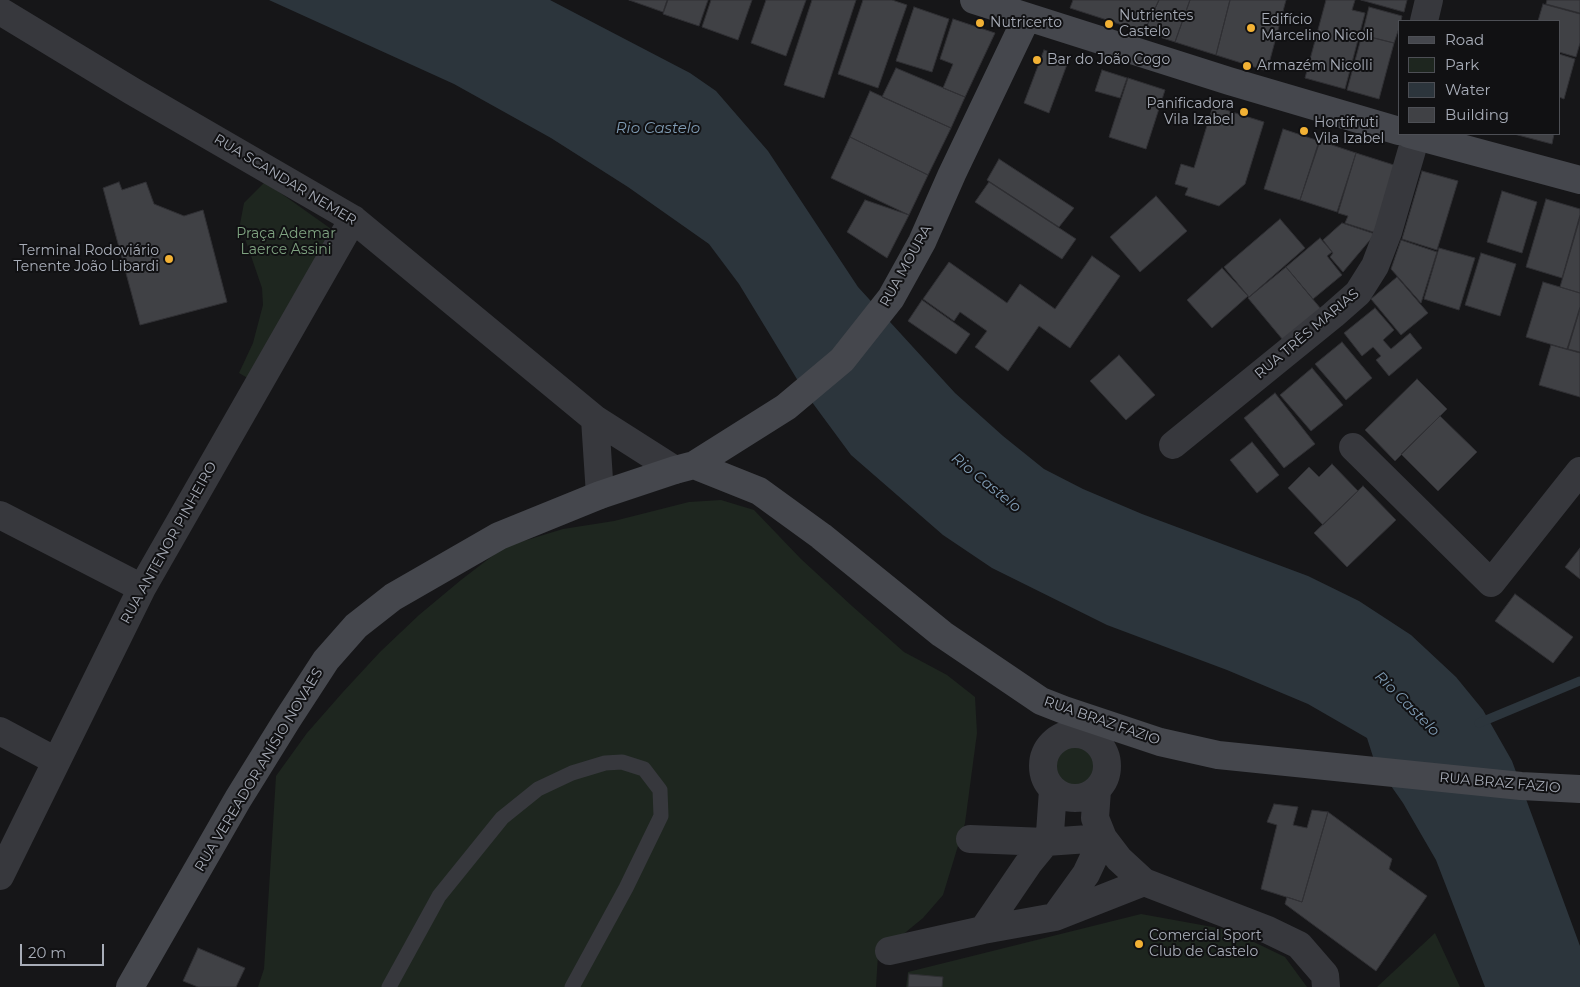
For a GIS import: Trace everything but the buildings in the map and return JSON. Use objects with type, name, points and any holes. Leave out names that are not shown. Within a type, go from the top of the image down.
[{"type":"main road","points":[[974,0],[1031,9],[1229,81],[1398,127]]},
{"type":"main road","name":"RUA MOURA","points":[[685,467],[786,407],[842,360],[891,298],[922,242],[952,174],[1031,9]]},
{"type":"main road","points":[[1427,135],[1579,174]]},
{"type":"main road","name":"RUA VEREADOR ANÍSIO NOVAES","points":[[130,987],[287,720],[326,660],[356,626],[393,597],[499,536],[600,495],[685,467]]},
{"type":"main road","name":"RUA BRAZ FAZIO","points":[[685,467],[759,491],[821,536],[942,634],[1041,701],[1109,737],[1160,742],[1218,754],[1349,769],[1521,786],[1580,789]]},
{"type":"street","points":[[1424,20],[1429,0]]},
{"type":"street","name":"RUA SCANDAR NEMER","points":[[0,11],[132,91],[354,219],[594,419],[685,467]]},
{"type":"street","name":"RUA TRÊS MARIAS","points":[[1173,445],[1333,316],[1358,292],[1375,266],[1388,232],[1403,135]]},
{"type":"street","name":"RUA ANTENOR PINHEIRO","points":[[0,876],[142,588],[354,219]]},
{"type":"street","points":[[594,419],[600,495]]},
{"type":"street","points":[[1353,447],[1491,583],[1580,471]]},
{"type":"street","points":[[0,515],[142,588]]},
{"type":"street","points":[[1041,701],[1060,737]]},
{"type":"street","points":[[0,730],[56,761]]},
{"type":"street","points":[[1070,734],[1109,737],[1105,753],[1108,764],[1107,774],[1097,790],[1085,797],[1073,798],[1062,796],[1053,790],[1043,772],[1046,752],[1052,744],[1060,737],[1070,734]]},
{"type":"street","points":[[983,930],[1028,864],[1046,842],[1052,824],[1053,790]]},
{"type":"street","points":[[1097,790],[1096,818],[1103,838],[1118,858],[1144,882],[1268,930],[1299,945],[1325,975],[1326,987]]},
{"type":"street","points":[[970,839],[1046,842],[1103,838]]},
{"type":"street","points":[[1055,916],[1086,874],[1103,838]]},
{"type":"street","points":[[889,951],[1055,916],[1144,882]]},
{"type":"lane","points":[[389,987],[439,896],[502,818],[538,789],[572,773],[605,763],[622,762],[644,770],[660,790],[661,816],[626,888],[572,987]]},
{"type":"green space","name":"Praça Ademar Laerce Assini","points":[[265,182],[334,231],[251,380],[239,373],[253,343],[263,305],[262,288],[240,224],[244,203]]},
{"type":"green space","points":[[721,500],[754,510],[801,559],[904,652],[947,675],[975,697],[977,733],[965,823],[943,895],[923,918],[878,955],[876,987],[258,987],[264,969],[276,776],[307,733],[380,652],[419,615],[504,547],[563,529],[614,521],[689,502]]},
{"type":"green space","points":[[1075,747],[1088,753],[1094,766],[1088,779],[1075,785],[1062,779],[1056,766],[1062,753]]},
{"type":"green space","name":"Comercial Sport Club de Castelo","points":[[1141,914],[1229,930],[1285,957],[1307,987],[906,987],[908,972]]},
{"type":"green space","points":[[1435,933],[1460,987],[1377,987]]},
{"type":"water","name":"Rio Castelo","points":[[269,0],[550,0],[690,73],[716,91],[768,151],[858,287],[955,393],[1003,436],[1044,469],[1083,489],[1142,514],[1308,576],[1359,601],[1411,635],[1456,677],[1483,710],[1512,761],[1580,946],[1580,987],[1485,987],[1436,860],[1403,803],[1375,763],[1367,738],[1308,704],[1227,670],[1107,625],[992,568],[943,535],[851,455],[806,394],[739,284],[709,244],[628,187],[551,138],[454,84]]},
{"type":"waterway","points":[[1479,723],[1580,681]]},
{"type":"place","name":"Nutricerto","points":[[980,23]]},
{"type":"place","name":"Nutrientes Castelo","points":[[1109,24]]},
{"type":"place","name":"Edifício Marcelino Nicoli","points":[[1251,28]]},
{"type":"place","name":"Bar do João Cogo","points":[[1037,60]]},
{"type":"place","name":"Armazém Nicolli","points":[[1247,66]]},
{"type":"place","name":"Panificadora Vila Izabel","points":[[1244,112]]},
{"type":"place","name":"Hortifruti Vila Izabel","points":[[1304,131]]},
{"type":"place","name":"Terminal Rodoviário Tenente João Libardi","points":[[169,259]]},
{"type":"place","name":"Comercial Sport Club de Castelo","points":[[1139,944]]}]
